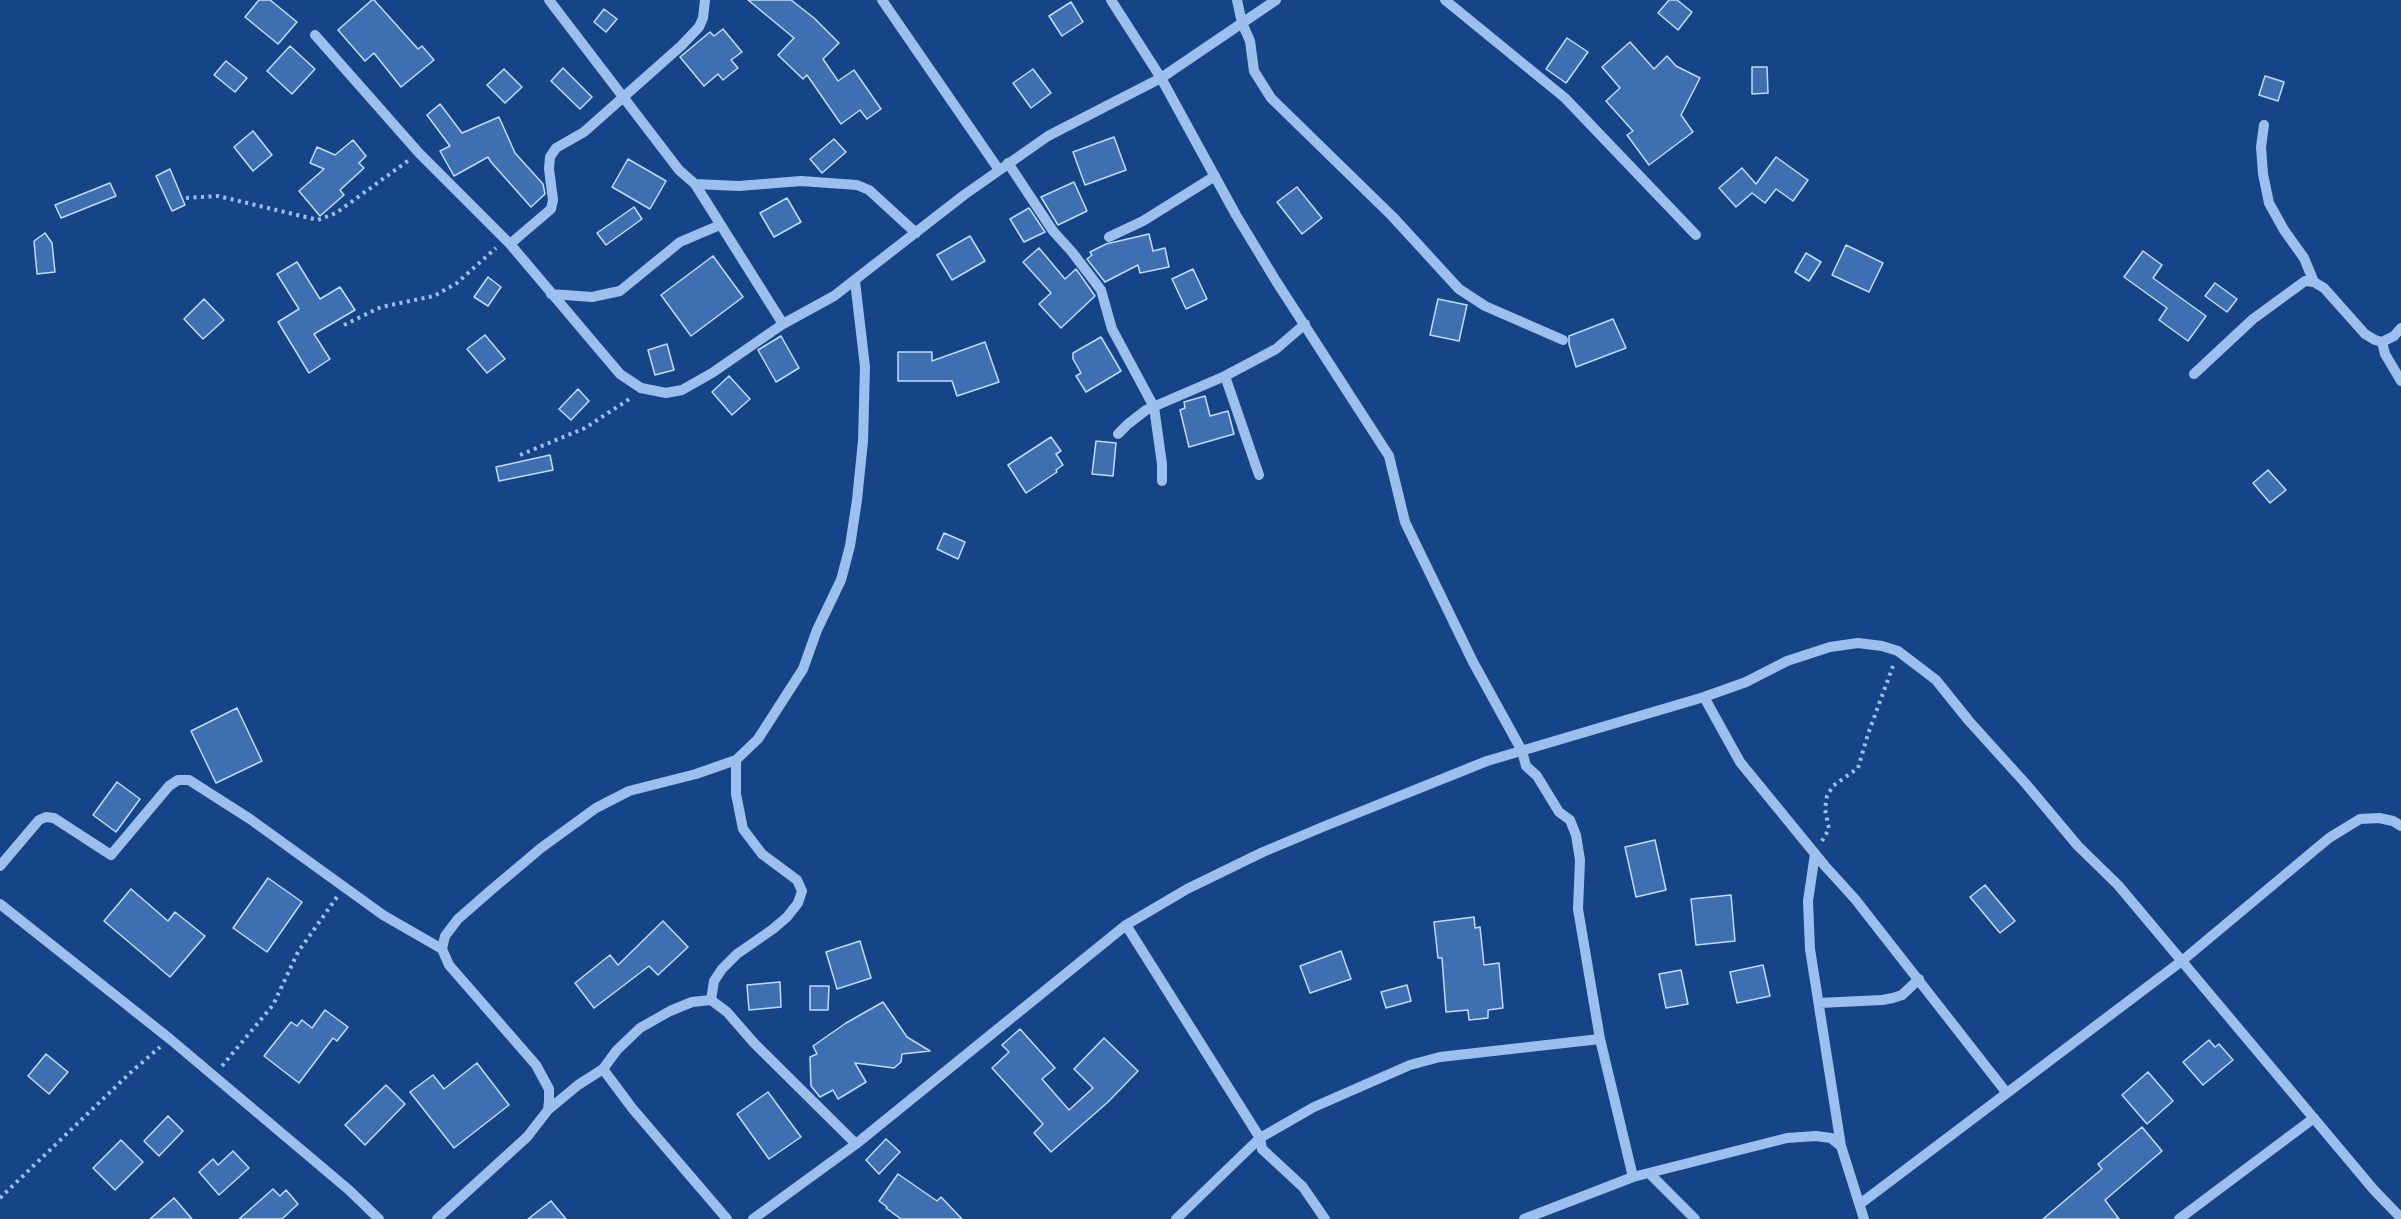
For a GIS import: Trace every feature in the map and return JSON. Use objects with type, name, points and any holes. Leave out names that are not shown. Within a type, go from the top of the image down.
[{"type":"street","points":[[549,0],[679,170],[695,184],[783,324]]},
{"type":"street","points":[[508,241],[551,210],[553,200],[549,169],[550,157],[556,148],[584,132],[681,46],[699,27],[703,18],[705,0]]},
{"type":"street","points":[[882,0],[1053,231],[1101,290],[1112,329],[1154,407],[1162,464],[1162,481]]},
{"type":"street","points":[[1111,0],[1161,78],[1215,177],[1276,281],[1389,456],[1405,522],[1473,662],[1522,751],[1526,766],[1537,776],[1559,812],[1570,819],[1576,835],[1580,860],[1578,909],[1600,1039],[1633,1177]]},
{"type":"street","points":[[1237,0],[1242,23],[1250,41],[1254,71],[1271,98],[1393,217],[1459,289],[1485,306],[1563,340]]},
{"type":"street","points":[[315,35],[419,153],[508,241],[620,374],[629,382],[645,389],[666,393],[682,390],[712,373],[783,324],[834,296],[964,195],[1048,136],[1161,78],[1276,0]]},
{"type":"street","points":[[1445,0],[1565,98],[1696,236]]},
{"type":"street","points":[[2264,125],[2261,147],[2262,165],[2269,203],[2284,230],[2304,258],[2314,282]]},
{"type":"street","points":[[1109,237],[1143,221],[1215,177]]},
{"type":"street","points":[[695,184],[739,186],[801,181],[857,185],[869,190],[916,233]]},
{"type":"street","points":[[551,294],[592,297],[620,291],[680,242],[720,225]]},
{"type":"street","points":[[548,1110],[549,1089],[536,1065],[449,965],[442,949],[444,936],[458,919],[542,848],[596,808],[629,791],[696,774],[736,760],[758,739],[803,669],[817,630],[841,580],[850,546],[857,500],[865,367],[855,280]]},
{"type":"street","points":[[2194,374],[2253,319],[2305,281],[2314,282],[2324,288],[2365,334],[2382,342]]},
{"type":"street","points":[[1118,434],[1128,424],[1154,407],[1276,350],[1305,324]]},
{"type":"street","points":[[2382,342],[2394,336],[2401,328]]},
{"type":"street","points":[[2382,342],[2385,354],[2401,381]]},
{"type":"street","points":[[1225,375],[1259,475]]},
{"type":"street","points":[[753,1219],[856,1144],[1126,925],[1188,889],[1263,852],[1487,761],[1704,696],[1746,682],[1787,662],[1830,647],[1858,644],[1882,646],[1898,651],[1936,680],[2078,846],[2118,885],[2183,960],[2373,1190],[2399,1212]]},
{"type":"street","points":[[1704,696],[1740,762],[1855,899],[2006,1092]]},
{"type":"street","points":[[711,1000],[714,981],[722,969],[737,954],[774,929],[798,903],[802,891],[797,880],[762,854],[743,829],[737,803],[736,760]]},
{"type":"street","points":[[0,866],[39,820],[46,817],[54,818],[104,853],[111,855],[168,786],[178,780],[189,780],[250,819],[383,915],[442,949]]},
{"type":"street","points":[[1860,1204],[2183,960],[2339,832],[2360,819],[2379,818],[2393,821],[2401,826]]},
{"type":"street","points":[[1814,852],[1808,909],[1810,949],[1841,1146],[1864,1219]]},
{"type":"street","points":[[0,904],[170,1039],[349,1190],[380,1219]]},
{"type":"street","points":[[1126,925],[1260,1137],[1262,1149],[1303,1187],[1324,1219]]},
{"type":"street","points":[[1819,1003],[1893,998],[1902,994],[1919,979]]},
{"type":"street","points":[[437,1219],[527,1137],[548,1110],[578,1085],[603,1070],[617,1050],[640,1028],[692,1002],[711,1000],[727,1012],[754,1043],[856,1144]]},
{"type":"street","points":[[1176,1219],[1260,1137],[1314,1107],[1410,1065],[1440,1057],[1600,1039]]},
{"type":"street","points":[[603,1070],[632,1108],[727,1219]]},
{"type":"street","points":[[2179,1219],[2314,1118]]},
{"type":"street","points":[[1524,1219],[1633,1177],[1787,1138],[1816,1136],[1831,1138],[1841,1146]]},
{"type":"street","points":[[1649,1173],[1695,1219]]},
{"type":"path","points":[[186,198],[218,196],[318,220],[336,213],[419,153]]},
{"type":"path","points":[[345,325],[381,307],[435,296],[457,283],[508,241]]},
{"type":"path","points":[[520,455],[585,428],[645,389]]},
{"type":"path","points":[[1814,852],[1829,829],[1825,809],[1827,796],[1833,786],[1858,768],[1898,651]]},
{"type":"path","points":[[213,1077],[273,1005],[298,952],[345,887]]},
{"type":"path","points":[[0,1198],[130,1073],[170,1039]]},
{"type":"building","points":[[259,0],[270,0],[297,22],[278,44],[245,17]]},
{"type":"building","points":[[372,0],[418,49],[422,46],[434,60],[401,87],[374,53],[365,61],[338,30]]},
{"type":"building","points":[[748,0],[791,0],[814,18],[839,43],[823,59],[838,81],[854,70],[881,109],[867,119],[860,110],[841,124],[807,75],[803,79],[778,55],[794,38]]},
{"type":"building","points":[[1669,0],[1677,0],[1692,12],[1678,30],[1658,13]]},
{"type":"building","points":[[1071,2],[1083,22],[1062,36],[1049,16]]},
{"type":"building","points":[[604,9],[617,19],[606,32],[594,22]]},
{"type":"building","points":[[723,29],[742,52],[731,60],[738,68],[723,80],[718,74],[704,86],[680,57],[710,32],[714,36]]},
{"type":"building","points":[[1567,38],[1588,52],[1566,83],[1546,69]]},
{"type":"building","points":[[1630,42],[1654,69],[1667,56],[1676,66],[1700,78],[1681,115],[1693,132],[1649,165],[1627,135],[1633,131],[1606,101],[1620,88],[1602,67]]},
{"type":"building","points":[[290,46],[315,69],[292,94],[267,71]]},
{"type":"building","points":[[226,61],[247,78],[235,92],[214,75]]},
{"type":"building","points":[[1752,67],[1767,67],[1768,93],[1752,94]]},
{"type":"building","points":[[563,68],[592,97],[580,109],[551,81]]},
{"type":"building","points":[[504,69],[522,87],[505,103],[487,85]]},
{"type":"building","points":[[1033,69],[1051,93],[1031,108],[1013,83]]},
{"type":"building","points":[[2265,76],[2284,82],[2278,101],[2259,95]]},
{"type":"building","points":[[440,104],[462,133],[499,117],[515,153],[543,184],[545,194],[531,207],[488,157],[454,176],[440,151],[450,146],[427,115]]},
{"type":"building","points":[[253,131],[272,155],[253,171],[234,147]]},
{"type":"building","points":[[1114,137],[1126,170],[1085,185],[1073,152]]},
{"type":"building","points":[[834,139],[846,152],[822,173],[810,159]]},
{"type":"building","points":[[353,140],[366,156],[359,163],[364,168],[340,190],[344,195],[320,216],[299,191],[324,169],[310,163],[317,147],[335,155]]},
{"type":"building","points":[[1776,157],[1808,180],[1793,201],[1776,189],[1765,203],[1752,193],[1736,207],[1719,188],[1742,168],[1756,184]]},
{"type":"building","points":[[628,159],[666,181],[650,209],[612,187]]},
{"type":"building","points":[[170,169],[185,205],[172,211],[156,176]]},
{"type":"building","points":[[1074,182],[1087,211],[1058,225],[1041,197]]},
{"type":"building","points":[[110,183],[116,196],[61,218],[55,205]]},
{"type":"building","points":[[1297,187],[1322,218],[1302,234],[1277,202]]},
{"type":"building","points":[[787,198],[801,222],[774,237],[760,213]]},
{"type":"building","points":[[634,207],[642,219],[606,245],[597,233]]},
{"type":"building","points":[[1029,208],[1045,232],[1024,242],[1010,219]]},
{"type":"building","points":[[45,233],[52,243],[55,272],[37,274],[34,241]]},
{"type":"building","points":[[1149,234],[1153,251],[1165,248],[1169,267],[1140,273],[1138,265],[1105,282],[1087,259],[1092,255],[1090,252],[1106,244]]},
{"type":"building","points":[[970,236],[985,261],[952,280],[937,255]]},
{"type":"building","points":[[1846,245],[1883,263],[1869,292],[1832,275]]},
{"type":"building","points":[[1039,248],[1065,279],[1076,269],[1095,296],[1061,328],[1039,304],[1051,293],[1023,262]]},
{"type":"building","points":[[2143,251],[2162,265],[2153,278],[2206,316],[2188,341],[2159,320],[2167,308],[2124,277]]},
{"type":"building","points":[[1806,253],[1821,262],[1809,281],[1795,272]]},
{"type":"building","points":[[713,256],[743,297],[691,336],[661,295]]},
{"type":"building","points":[[297,262],[320,299],[340,287],[355,310],[314,334],[330,359],[309,373],[278,322],[299,309],[277,274]]},
{"type":"building","points":[[1193,269],[1207,299],[1186,309],[1172,279]]},
{"type":"building","points":[[488,277],[501,287],[488,306],[474,297]]},
{"type":"building","points":[[2215,283],[2237,299],[2227,312],[2205,296]]},
{"type":"building","points":[[204,299],[224,320],[203,339],[184,319]]},
{"type":"building","points":[[1438,299],[1467,305],[1459,341],[1430,335]]},
{"type":"building","points":[[1613,319],[1626,348],[1576,367],[1569,336]]},
{"type":"building","points":[[485,335],[505,359],[487,373],[467,349]]},
{"type":"building","points":[[781,336],[799,368],[776,382],[758,350]]},
{"type":"building","points":[[1101,337],[1121,371],[1086,392],[1076,376],[1081,373],[1073,359],[1073,353]]},
{"type":"building","points":[[985,342],[999,382],[957,396],[952,381],[898,381],[898,352],[932,352],[932,361]]},
{"type":"building","points":[[667,344],[674,370],[655,375],[648,350]]},
{"type":"building","points":[[729,376],[750,399],[732,415],[712,392]]},
{"type":"building","points":[[578,389],[589,401],[571,420],[559,409]]},
{"type":"building","points":[[1205,396],[1210,416],[1228,411],[1234,434],[1189,447],[1180,410],[1185,408],[1184,402]]},
{"type":"building","points":[[1051,437],[1061,451],[1056,454],[1063,465],[1056,470],[1057,472],[1026,493],[1008,465]]},
{"type":"building","points":[[1096,441],[1116,443],[1113,476],[1092,474]]},
{"type":"building","points":[[550,455],[553,470],[499,481],[496,467]]},
{"type":"building","points":[[2268,470],[2286,490],[2270,503],[2253,483]]},
{"type":"building","points":[[944,533],[965,542],[958,559],[937,549]]},
{"type":"building","points":[[237,708],[262,761],[216,783],[191,731]]},
{"type":"building","points":[[117,782],[140,799],[116,832],[93,815]]},
{"type":"building","points":[[1655,840],[1666,890],[1636,897],[1625,847]]},
{"type":"building","points":[[268,878],[302,902],[267,952],[233,928]]},
{"type":"building","points":[[1985,885],[2015,921],[2000,933],[1970,897]]},
{"type":"building","points":[[131,889],[168,921],[175,912],[205,936],[170,977],[104,921]]},
{"type":"building","points":[[1731,895],[1735,941],[1696,945],[1691,899]]},
{"type":"building","points":[[1474,917],[1475,928],[1480,927],[1484,965],[1499,963],[1503,1008],[1488,1010],[1488,1018],[1469,1020],[1468,1010],[1446,1012],[1442,958],[1438,958],[1434,922]]},
{"type":"building","points":[[663,921],[688,947],[658,975],[649,966],[594,1008],[575,983],[610,955],[618,965]]},
{"type":"building","points":[[860,941],[871,978],[837,989],[826,952]]},
{"type":"building","points":[[1341,951],[1351,979],[1310,993],[1300,966]]},
{"type":"building","points":[[1763,965],[1770,996],[1737,1003],[1730,972]]},
{"type":"building","points":[[1681,970],[1688,1004],[1666,1008],[1659,974]]},
{"type":"building","points":[[780,982],[781,1007],[749,1010],[747,985]]},
{"type":"building","points":[[1407,985],[1411,1001],[1386,1008],[1381,992]]},
{"type":"building","points":[[810,986],[829,986],[828,1010],[810,1010]]},
{"type":"building","points":[[883,1002],[907,1037],[930,1051],[902,1054],[901,1062],[894,1068],[855,1063],[866,1082],[838,1099],[833,1090],[820,1097],[811,1086],[810,1057],[817,1054],[813,1046],[846,1023]]},
{"type":"building","points":[[325,1010],[348,1027],[337,1041],[333,1038],[299,1083],[264,1056],[291,1022],[297,1026],[302,1020],[312,1028]]},
{"type":"building","points":[[1020,1029],[1055,1068],[1042,1079],[1069,1110],[1093,1088],[1074,1069],[1104,1038],[1138,1071],[1108,1102],[1051,1152],[1034,1133],[1043,1124],[992,1068],[1009,1052],[1002,1045]]},
{"type":"building","points":[[2209,1040],[2215,1047],[2219,1044],[2233,1060],[2203,1085],[2183,1062]]},
{"type":"building","points":[[46,1054],[68,1072],[49,1094],[28,1076]]},
{"type":"building","points":[[477,1063],[509,1105],[454,1148],[410,1092],[433,1075],[444,1089]]},
{"type":"building","points":[[2148,1072],[2173,1101],[2147,1124],[2122,1095]]},
{"type":"building","points":[[386,1085],[405,1104],[365,1145],[345,1125]]},
{"type":"building","points":[[768,1092],[801,1137],[769,1159],[737,1114]]},
{"type":"building","points":[[168,1116],[183,1131],[159,1156],[144,1141]]},
{"type":"building","points":[[2142,1127],[2162,1151],[2105,1200],[2119,1219],[2043,1219],[2102,1169],[2098,1164]]},
{"type":"building","points":[[886,1139],[900,1152],[879,1174],[866,1160]]},
{"type":"building","points":[[121,1140],[143,1162],[115,1190],[93,1168]]},
{"type":"building","points":[[233,1151],[249,1168],[219,1195],[199,1172],[213,1159],[218,1165]]},
{"type":"building","points":[[898,1174],[937,1201],[941,1197],[962,1219],[901,1219],[879,1201]]},
{"type":"building","points":[[273,1189],[280,1196],[286,1190],[298,1204],[282,1219],[239,1219]]},
{"type":"building","points":[[174,1198],[192,1219],[150,1219]]},
{"type":"building","points":[[551,1201],[566,1219],[528,1219]]}]
